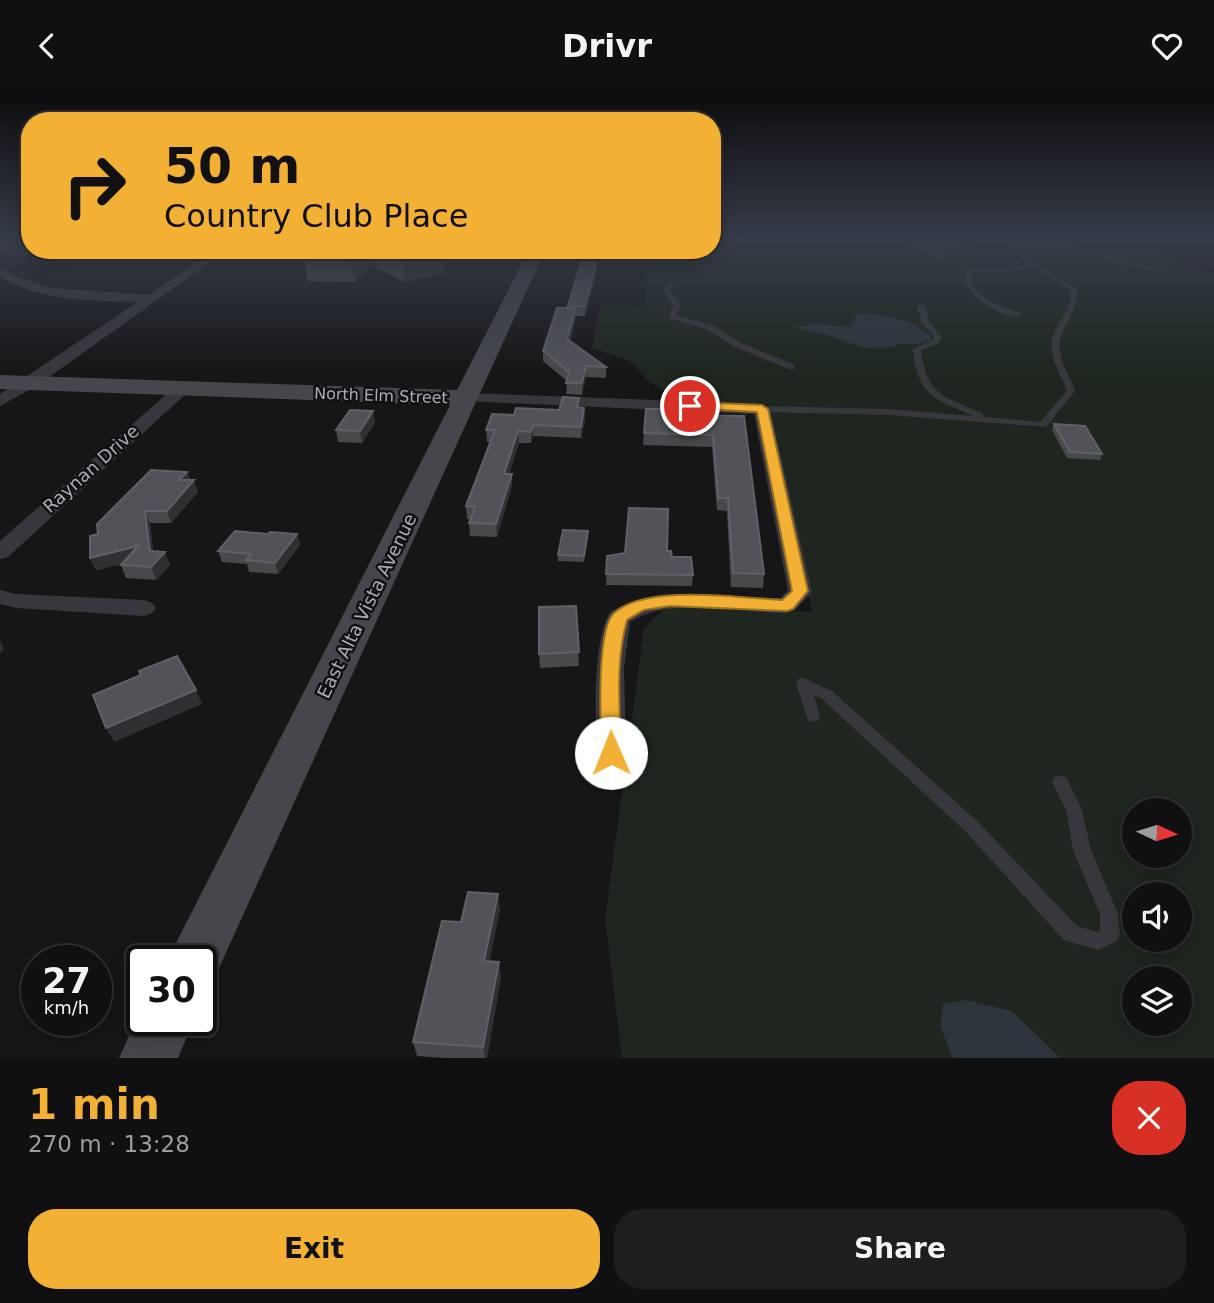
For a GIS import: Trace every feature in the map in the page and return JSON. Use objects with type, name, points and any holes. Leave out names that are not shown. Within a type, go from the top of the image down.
[{"type":"main road","name":"East Alta Vista Avenue","points":[[203,945],[522,283]]},
{"type":"main road","name":"North Elm Street","points":[[0,382],[468,398]]},
{"type":"main road","points":[[148,1058],[158,1036]]},
{"type":"street","points":[[19,283],[44,289],[152,299]]},
{"type":"street","points":[[0,401],[32,382],[175,283]]},
{"type":"street","name":"Raynan Drive","points":[[0,552],[183,388]]},
{"type":"street","name":"North Elm Street","points":[[468,398],[762,409]]},
{"type":"street","points":[[611,753],[612,642],[619,618],[639,605],[670,601],[787,605],[800,591],[762,409]]},
{"type":"street","points":[[0,597],[16,601],[144,608]]},
{"type":"lane","points":[[968,283],[973,294],[1018,315]]},
{"type":"lane","points":[[762,409],[888,412],[1043,425],[1056,404],[1067,398],[1071,391],[1056,343],[1072,310],[1074,289],[1064,283]]},
{"type":"lane","points":[[672,284],[665,289],[677,305],[672,316],[711,328],[738,345],[792,367]]},
{"type":"lane","points":[[921,306],[925,322],[938,337],[935,342],[917,349],[922,382],[933,395],[989,421]]},
{"type":"lane","points":[[813,716],[803,683],[827,695],[971,826],[1071,933],[1098,941],[1110,935],[1109,914],[1082,849],[1074,810],[1060,782]]},
{"type":"shaded area","points":[[646,283],[1214,283],[1214,1058],[622,1058],[605,919],[644,628],[667,607],[706,606],[812,612],[769,405],[683,400],[649,382],[630,361],[592,348],[600,305],[644,306]]},
{"type":"shaded area","points":[[856,315],[888,316],[905,321],[929,334],[931,340],[916,344],[897,344],[895,347],[864,348],[825,334],[792,327],[809,323],[850,327]]},
{"type":"shaded area","points":[[966,1000],[1012,1011],[1060,1058],[953,1058],[940,1026],[943,1004]]},
{"type":"building","points":[[575,283],[591,283],[585,306],[568,306]]},
{"type":"building","points":[[557,308],[576,308],[567,339],[606,367],[586,366],[582,383],[566,383],[569,372],[543,351]]},
{"type":"building","points":[[563,397],[579,398],[577,407],[584,408],[581,427],[533,425],[531,432],[518,431],[504,474],[512,474],[496,524],[469,523],[475,507],[466,506],[495,430],[486,430],[492,414],[514,415],[516,408],[559,410]]},
{"type":"building","points":[[646,409],[667,409],[667,415],[744,416],[764,574],[733,573],[728,498],[718,498],[713,435],[644,433]]},
{"type":"building","points":[[350,410],[373,411],[360,431],[336,430]]},
{"type":"building","points":[[1054,424],[1085,426],[1102,454],[1070,452]]},
{"type":"building","points":[[151,470],[187,472],[179,480],[194,480],[167,511],[145,511],[150,551],[165,552],[151,567],[121,565],[138,546],[90,558],[90,536],[98,534],[97,524]]},
{"type":"building","points":[[629,508],[668,509],[667,551],[671,551],[672,557],[691,557],[693,575],[606,574],[607,556],[625,553]]},
{"type":"building","points":[[563,530],[588,531],[584,556],[558,555]]},
{"type":"building","points":[[235,531],[297,534],[275,563],[246,560],[251,554],[218,551]]},
{"type":"building","points":[[576,606],[579,652],[539,654],[539,607]]},
{"type":"building","points":[[177,656],[196,690],[106,728],[93,695],[141,675],[139,671]]},
{"type":"building","points":[[468,892],[498,894],[484,961],[499,962],[483,1047],[413,1042],[442,921],[461,922]]},
{"type":"route","points":[[611,753],[612,642],[619,618],[639,605],[670,601],[787,605],[800,591],[762,409],[690,406]]}]
